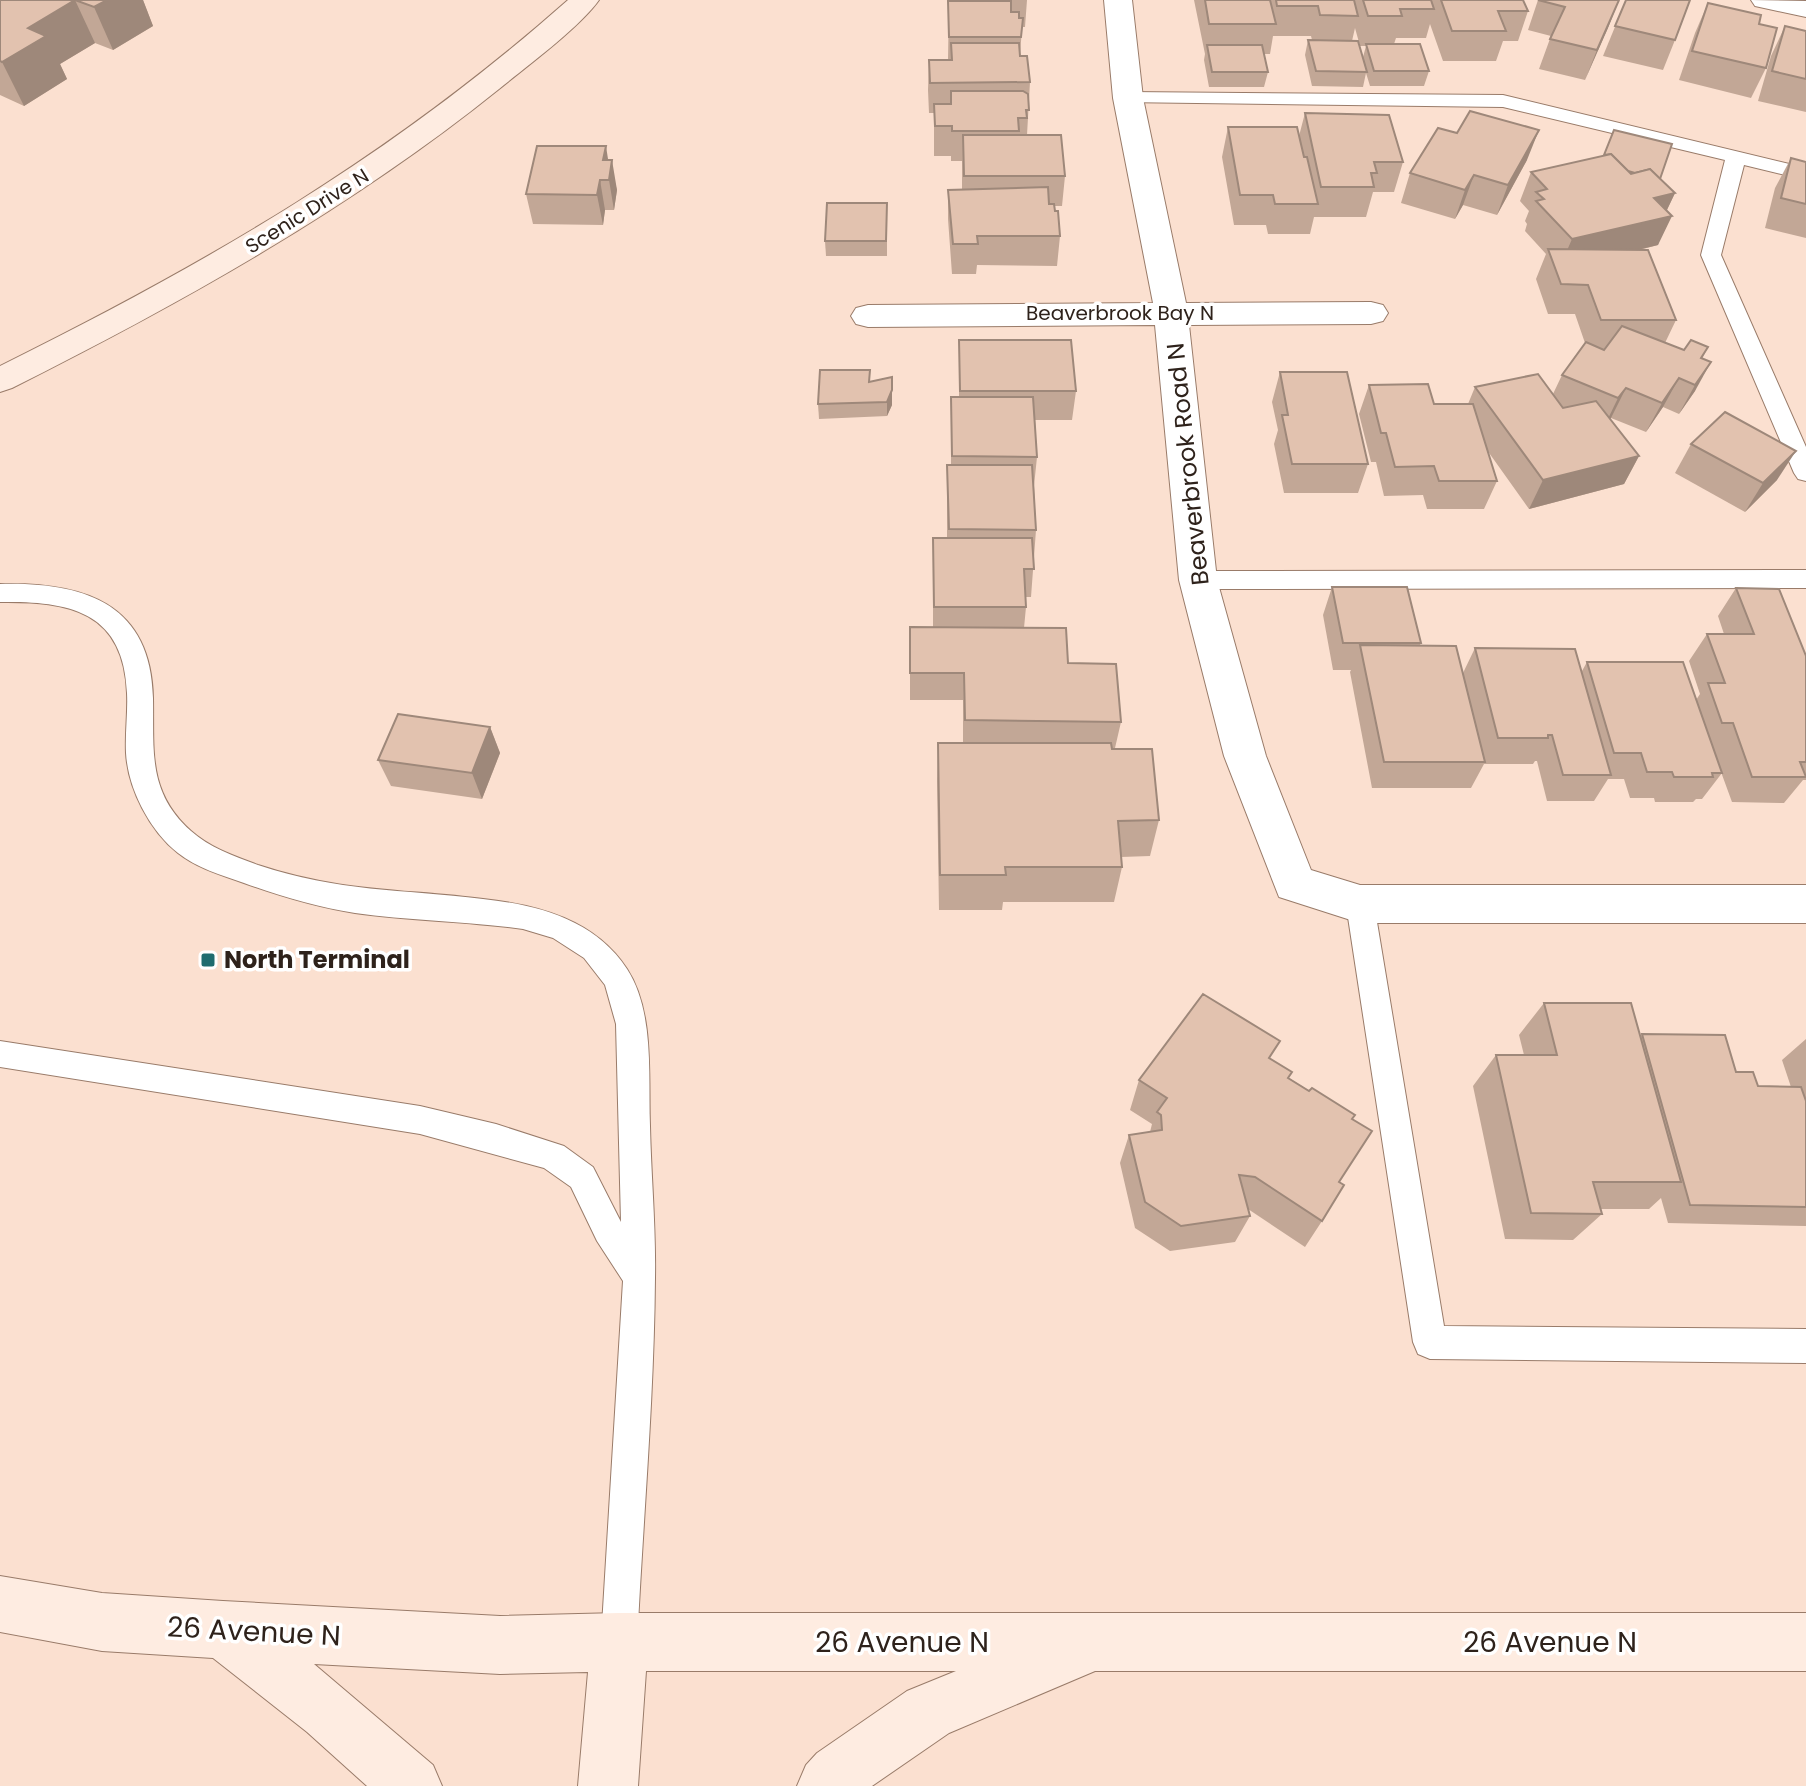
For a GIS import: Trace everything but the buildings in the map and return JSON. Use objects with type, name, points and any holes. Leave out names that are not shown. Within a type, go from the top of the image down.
[{"type":"main road","name":"Scenic Drive N","points":[[0,380],[207,271],[317,208],[406,147],[520,61],[585,0]]},
{"type":"main road","name":"26 Avenue N","points":[[0,1604],[102,1622],[500,1645],[619,1642],[1806,1642]]},
{"type":"main road","points":[[223,1630],[328,1711],[412,1786]]},
{"type":"main road","points":[[608,1786],[619,1642]]},
{"type":"main road","points":[[827,1786],[838,1774],[928,1712],[1094,1642]]},
{"type":"street","name":"Beaverbrook Road N","points":[[1118,0],[1128,98],[1171,312],[1198,580],[1245,756],[1294,884],[1360,904],[1806,904]]},
{"type":"street","points":[[1765,0],[1806,9]]},
{"type":"street","name":"Beaverbrook Bay N","points":[[868,316],[1371,313]]},
{"type":"lane","points":[[1128,98],[1503,101],[1806,174]]},
{"type":"lane","points":[[1736,157],[1711,255],[1806,473]]},
{"type":"lane","points":[[1198,580],[1806,579]]},
{"type":"lane","points":[[0,593],[43,593],[86,601],[103,612],[129,639],[139,676],[137,740],[142,775],[170,830],[186,846],[254,876],[354,901],[508,912],[533,917],[581,940],[605,959],[624,988],[631,1024],[639,1277],[619,1642]]},
{"type":"lane","points":[[1360,904],[1430,1342],[1806,1346]]},
{"type":"lane","points":[[0,1054],[420,1120],[496,1138],[553,1156],[582,1177],[608,1230],[639,1277]]},
{"type":"place","name":"North Terminal","points":[[208,960]]}]
